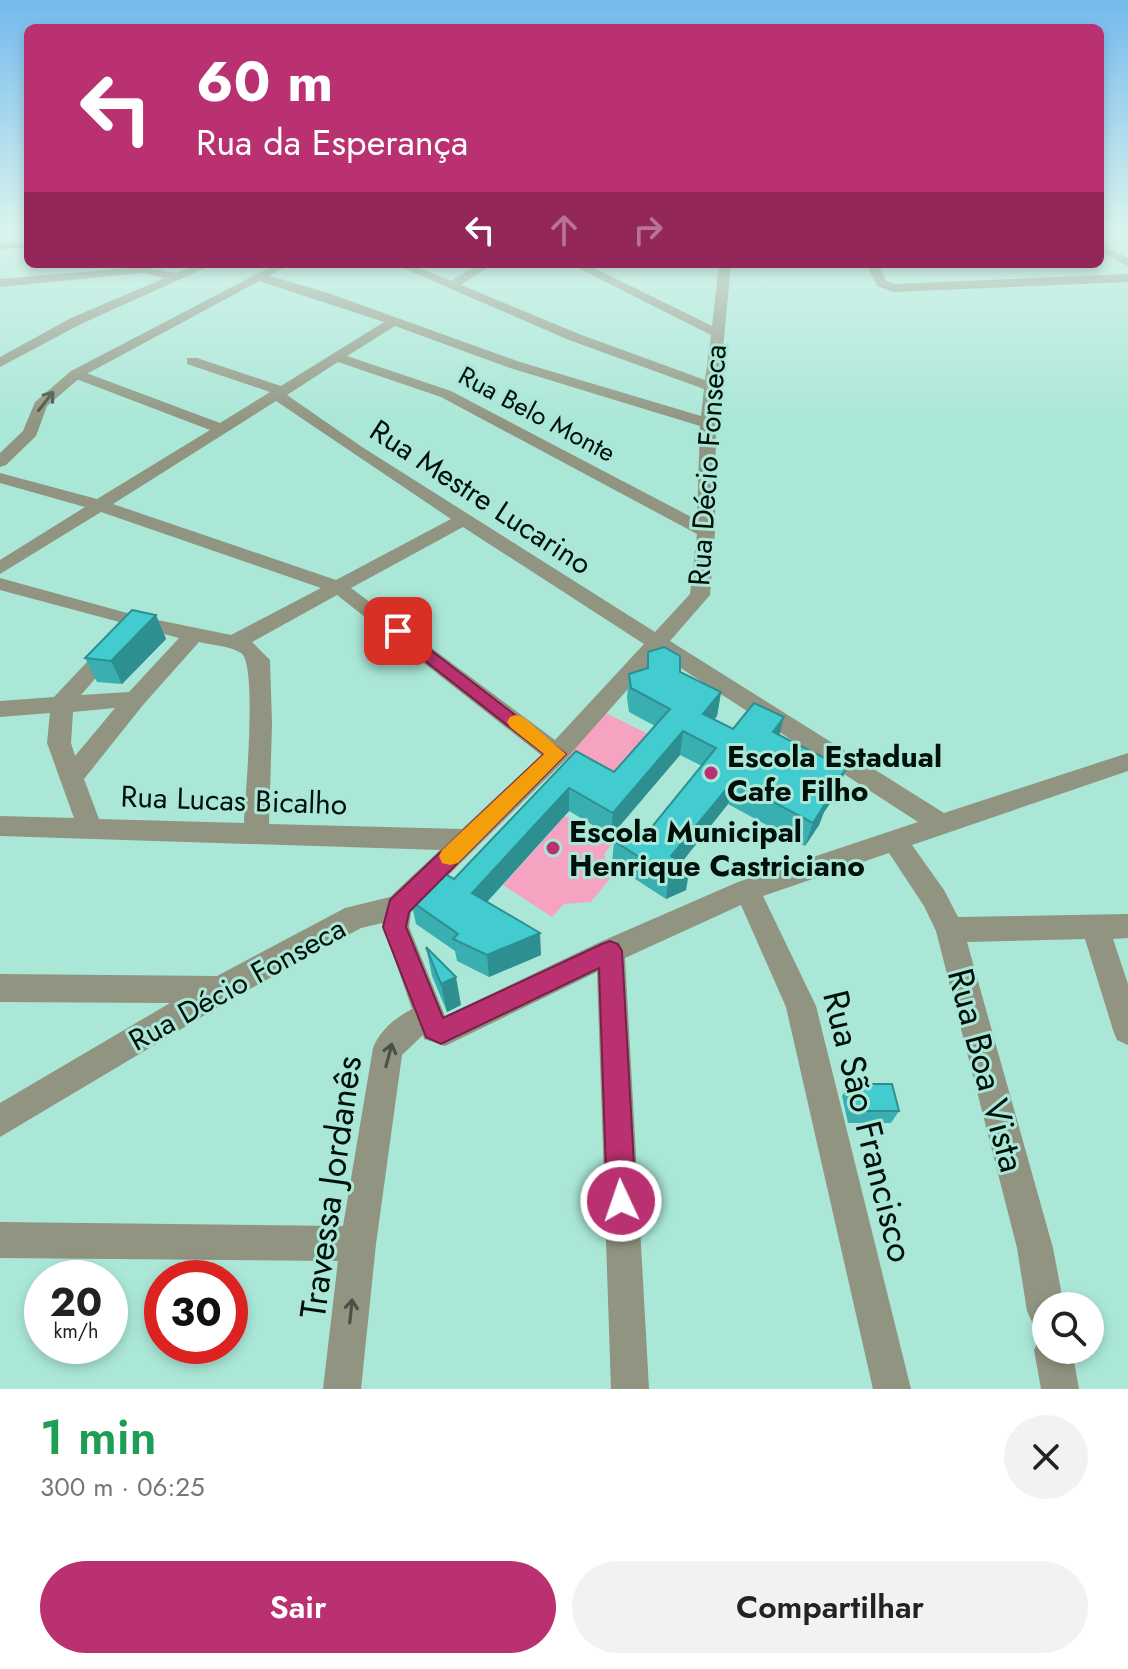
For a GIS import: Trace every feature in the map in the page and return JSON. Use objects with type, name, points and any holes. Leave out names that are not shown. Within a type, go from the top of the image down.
[{"type":"street","points":[[0,363],[76,321],[138,294]]},
{"type":"street","points":[[0,462],[30,433],[40,405],[76,374],[228,294]]},
{"type":"street","points":[[311,294],[515,365],[708,423]]},
{"type":"street","points":[[471,294],[574,337],[711,387]]},
{"type":"street","points":[[641,294],[717,333]]},
{"type":"street","name":"Rua Décio Fonseca","points":[[0,1121],[220,990],[355,917],[398,907],[557,754],[658,644],[700,595],[706,532],[708,423],[722,294]]},
{"type":"street","points":[[0,568],[394,321]]},
{"type":"street","name":"Rua Belo Monte","points":[[336,357],[446,394],[706,532]]},
{"type":"street","name":"Rua Mestre Lucarino","points":[[192,361],[279,392],[464,519],[944,826]]},
{"type":"street","points":[[76,374],[219,428]]},
{"type":"street","points":[[0,478],[98,505],[336,586],[352,595],[557,754]]},
{"type":"street","points":[[236,643],[464,519]]},
{"type":"street","points":[[0,584],[137,622],[249,648],[259,660],[261,724],[256,832]]},
{"type":"street","points":[[90,828],[59,743],[62,702],[137,622]]},
{"type":"street","points":[[70,779],[135,699],[195,634]]},
{"type":"street","points":[[0,709],[62,702],[135,699]]},
{"type":"street","name":"Travessa Jordanês","points":[[342,1389],[358,1244],[388,1048],[408,1027],[437,1024],[747,890],[1128,762]]},
{"type":"street","name":"Rua Lucas Bicalho","points":[[0,826],[467,840]]},
{"type":"street","name":"Rua Boa Vista","points":[[896,842],[934,898],[950,930],[1035,1248],[1043,1292]]},
{"type":"street","name":"Rua São Francisco","points":[[747,890],[801,1006],[892,1389]]},
{"type":"street","points":[[398,907],[395,927],[437,1024]]},
{"type":"street","points":[[1095,925],[1128,1030]]},
{"type":"street","points":[[950,930],[1128,926]]},
{"type":"street","points":[[610,951],[630,1389]]},
{"type":"street","points":[[0,988],[220,990]]},
{"type":"street","points":[[0,1240],[358,1244]]},
{"type":"street","points":[[1056,1364],[1060,1389]]},
{"type":"shaded area","points":[[606,713],[650,735],[609,782],[564,758]]},
{"type":"shaded area","points":[[565,816],[614,842],[604,854],[612,876],[591,902],[564,904],[552,917],[503,885]]},
{"type":"building","points":[[132,610],[156,615],[111,661],[85,658]]},
{"type":"building","points":[[664,647],[680,656],[680,672],[721,692],[703,714],[733,729],[754,703],[784,717],[773,732],[846,769],[823,800],[827,801],[813,823],[733,781],[671,856],[690,867],[669,876],[614,841],[623,826],[643,838],[716,748],[683,731],[613,813],[569,788],[472,893],[540,933],[487,955],[453,939],[458,934],[411,901],[440,871],[454,879],[576,751],[614,772],[670,709],[631,688],[629,674],[648,668],[648,652]]},
{"type":"building","points":[[426,947],[456,977],[441,984]]},
{"type":"building","points":[[849,1084],[892,1084],[899,1111],[856,1111]]},
{"type":"slow traffic","points":[[450,856],[557,754],[516,722]]},
{"type":"place","name":"Escola Estadual Cafe Filho","points":[[711,773]]},
{"type":"place","name":"Escola Municipal Henrique Castriciano","points":[[553,848]]},
{"type":"route","points":[[398,631],[557,754],[398,907],[395,927],[413,976],[435,1029],[441,1032],[610,951],[621,1201]]}]
